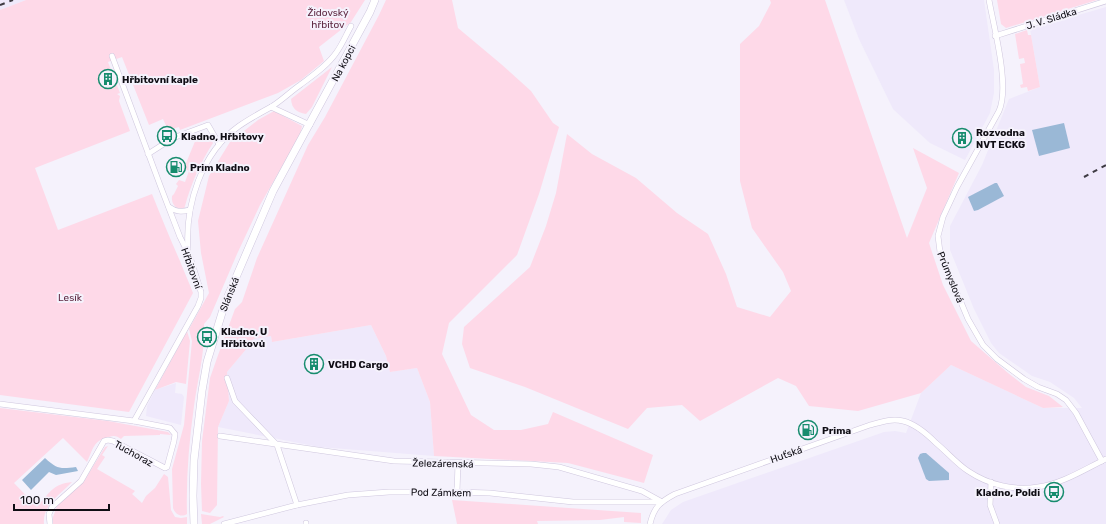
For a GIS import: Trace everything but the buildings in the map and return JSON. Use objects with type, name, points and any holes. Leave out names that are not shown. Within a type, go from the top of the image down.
[{"type":"main road","name":"Na kopci","points":[[310,125],[375,0]]},
{"type":"main road","name":"Slánská","points":[[194,524],[194,460],[202,391],[207,362],[220,316],[273,191],[310,125]]},
{"type":"street","name":"Průmyslová","points":[[989,0],[1003,87],[1002,103],[945,211],[939,231],[939,247],[968,319],[983,345],[1024,380],[1057,394],[1066,400],[1076,413],[1104,460]]},
{"type":"street","name":"J. V. Sládka","points":[[995,36],[1106,1]]},
{"type":"street","points":[[190,257],[188,236],[190,210],[200,176],[219,144],[238,126],[271,107],[316,73],[336,53],[351,26]]},
{"type":"street","name":"Hřbitovní","points":[[112,56],[180,238],[190,257],[201,290],[200,301],[134,421]]},
{"type":"street","points":[[271,107],[310,125]]},
{"type":"street","points":[[148,154],[173,138],[208,125],[219,144]]},
{"type":"street","points":[[169,207],[176,211],[182,212],[190,210]]},
{"type":"street","points":[[226,378],[235,401],[277,444],[298,505]]},
{"type":"street","points":[[0,404],[134,421]]},
{"type":"street","name":"Huťská","points":[[650,524],[656,507],[675,494],[870,425],[890,420],[902,420],[917,427],[968,471],[991,482],[1009,488],[1039,487],[1072,476],[1104,460]]},
{"type":"street","name":"Tuchoraz","points":[[50,524],[49,518],[52,507],[81,481],[104,441],[113,441],[165,468],[166,467],[174,441],[175,434],[172,429],[134,421]]},
{"type":"street","name":"Železárenská","points":[[220,436],[394,461],[531,464],[559,467],[642,491],[662,502]]},
{"type":"street","points":[[457,492],[458,463]]},
{"type":"street","points":[[991,482],[990,505],[997,524]]},
{"type":"street","name":"Pod Zámkem","points":[[224,524],[298,505],[348,495],[396,492],[490,493],[573,502],[662,502]]},
{"type":"shaded area","points":[[0,0],[26,0],[0,10]]},
{"type":"shaded area","points":[[844,0],[984,0],[994,70],[994,93],[990,113],[965,160],[930,143],[893,109],[859,39]]},
{"type":"shaded area","points":[[1106,7],[1106,524],[662,524],[671,510],[683,502],[884,432],[895,431],[906,433],[921,393],[951,365],[1043,408],[1082,408],[1074,398],[1050,382],[1032,376],[999,353],[991,343],[974,309],[950,250],[950,226],[982,165],[1009,99],[1040,87],[1030,29]]},
{"type":"shaded area","points":[[371,325],[386,356],[390,372],[417,368],[430,402],[434,456],[319,447],[218,427],[229,401],[227,372],[253,339],[271,336],[272,342]]},
{"type":"shaded area","points":[[176,383],[175,393],[182,394],[184,397],[181,425],[146,416],[147,406],[155,390]]},
{"type":"green space","points":[[26,0],[365,0],[351,22],[319,47],[324,61],[301,80],[278,93],[180,130],[179,127],[168,130],[163,119],[149,125],[122,57],[108,62],[120,93],[117,94],[120,96],[119,101],[130,131],[35,168],[58,230],[152,194],[193,293],[129,412],[0,395],[0,10]]},
{"type":"green space","points":[[386,0],[452,0],[458,28],[531,91],[553,123],[559,127],[539,194],[517,255],[449,323],[442,354],[471,415],[494,430],[521,430],[548,424],[553,412],[653,455],[644,483],[568,463],[434,456],[430,402],[417,368],[390,372],[386,356],[371,325],[272,342],[271,336],[253,339],[255,346],[248,347],[227,372],[229,401],[218,427],[217,505],[210,513],[202,511],[202,441],[210,378],[217,358],[235,309],[242,302],[257,258],[308,145],[325,117]]},
{"type":"green space","points":[[770,0],[825,0],[907,238],[927,188],[913,148],[959,173],[929,243],[943,285],[971,341],[1026,387],[1049,396],[1063,407],[1043,408],[951,365],[921,393],[858,411],[809,406],[796,386],[778,378],[700,421],[682,405],[647,408],[628,429],[525,387],[470,368],[462,344],[464,327],[530,267],[546,226],[556,193],[567,134],[592,154],[636,178],[677,213],[708,234],[726,274],[737,307],[770,317],[791,291],[783,272],[752,228],[740,181],[740,44],[759,26],[771,3]]},
{"type":"green space","points":[[997,0],[1097,0],[1006,28],[1001,24]]},
{"type":"green space","points":[[1027,30],[1028,35],[1031,35],[1040,87],[1028,91],[1027,87],[1021,88],[1020,85],[1023,84],[1020,64],[1025,63],[1024,58],[1019,59],[1015,34]]},
{"type":"green space","points":[[332,67],[312,107],[306,114],[295,110],[291,99]]},
{"type":"green space","points":[[274,111],[302,126],[300,135],[260,205],[210,317],[204,324],[202,355],[189,446],[187,514],[183,516],[177,514],[173,508],[172,469],[184,425],[192,341],[189,329],[209,293],[201,253],[198,221],[209,176],[230,142],[258,120]]},
{"type":"green space","points":[[202,136],[210,138],[213,143],[196,174],[184,209],[179,209],[173,204],[172,196],[178,186],[176,184],[179,180],[185,182],[189,171],[184,168],[196,139]]},
{"type":"green space","points":[[187,331],[190,341],[186,384],[176,382],[155,390]]},
{"type":"green space","points":[[0,408],[108,421],[168,432],[171,435],[160,434],[124,436],[121,439],[114,436],[104,438],[94,446],[87,462],[63,438],[14,483],[37,507],[48,493],[56,487],[72,482],[53,500],[49,506],[44,517],[44,524],[0,524]]},
{"type":"green space","points":[[108,446],[102,455],[105,457],[97,469],[135,491],[132,494],[142,503],[146,496],[155,488],[164,474],[168,477],[171,510],[175,517],[187,517],[187,524],[53,524],[53,517],[57,506],[84,481],[105,447]]},
{"type":"green space","points":[[452,500],[641,513],[641,523],[624,522],[624,517],[600,520],[537,521],[538,524],[457,524]]},
{"type":"green space","points":[[201,514],[224,517],[210,524],[202,524]]},
{"type":"water","points":[[1064,123],[1070,148],[1039,156],[1032,130]]},
{"type":"water","points":[[997,183],[1004,196],[974,211],[968,197]]},
{"type":"water","points":[[926,453],[949,473],[949,480],[929,481],[926,479],[918,458],[920,454]]},
{"type":"water","points":[[45,458],[56,466],[62,468],[76,467],[78,471],[56,475],[49,472],[31,490],[22,480]]},
{"type":"railway","points":[[0,5],[13,0]]},
{"type":"railway","points":[[1084,177],[1106,165]]},
{"type":"place","name":"Hřbitovní kaple","points":[[108,79]]},
{"type":"place","name":"Kladno, Hřbitovy","points":[[167,136]]},
{"type":"place","name":"Rozvodna NVT ECKG","points":[[962,138]]},
{"type":"place","name":"Prim Kladno","points":[[176,167]]},
{"type":"place","name":"Kladno, U Hřbitovů","points":[[207,337]]},
{"type":"place","name":"VCHD Cargo","points":[[314,364]]},
{"type":"place","name":"Prima","points":[[808,430]]},
{"type":"place","name":"Kladno, Poldi","points":[[1054,492]]},
{"type":"park label","name":"Židovský hřbitov","points":[[328,18]]},
{"type":"park label","name":"Lesík","points":[[70,297]]}]
